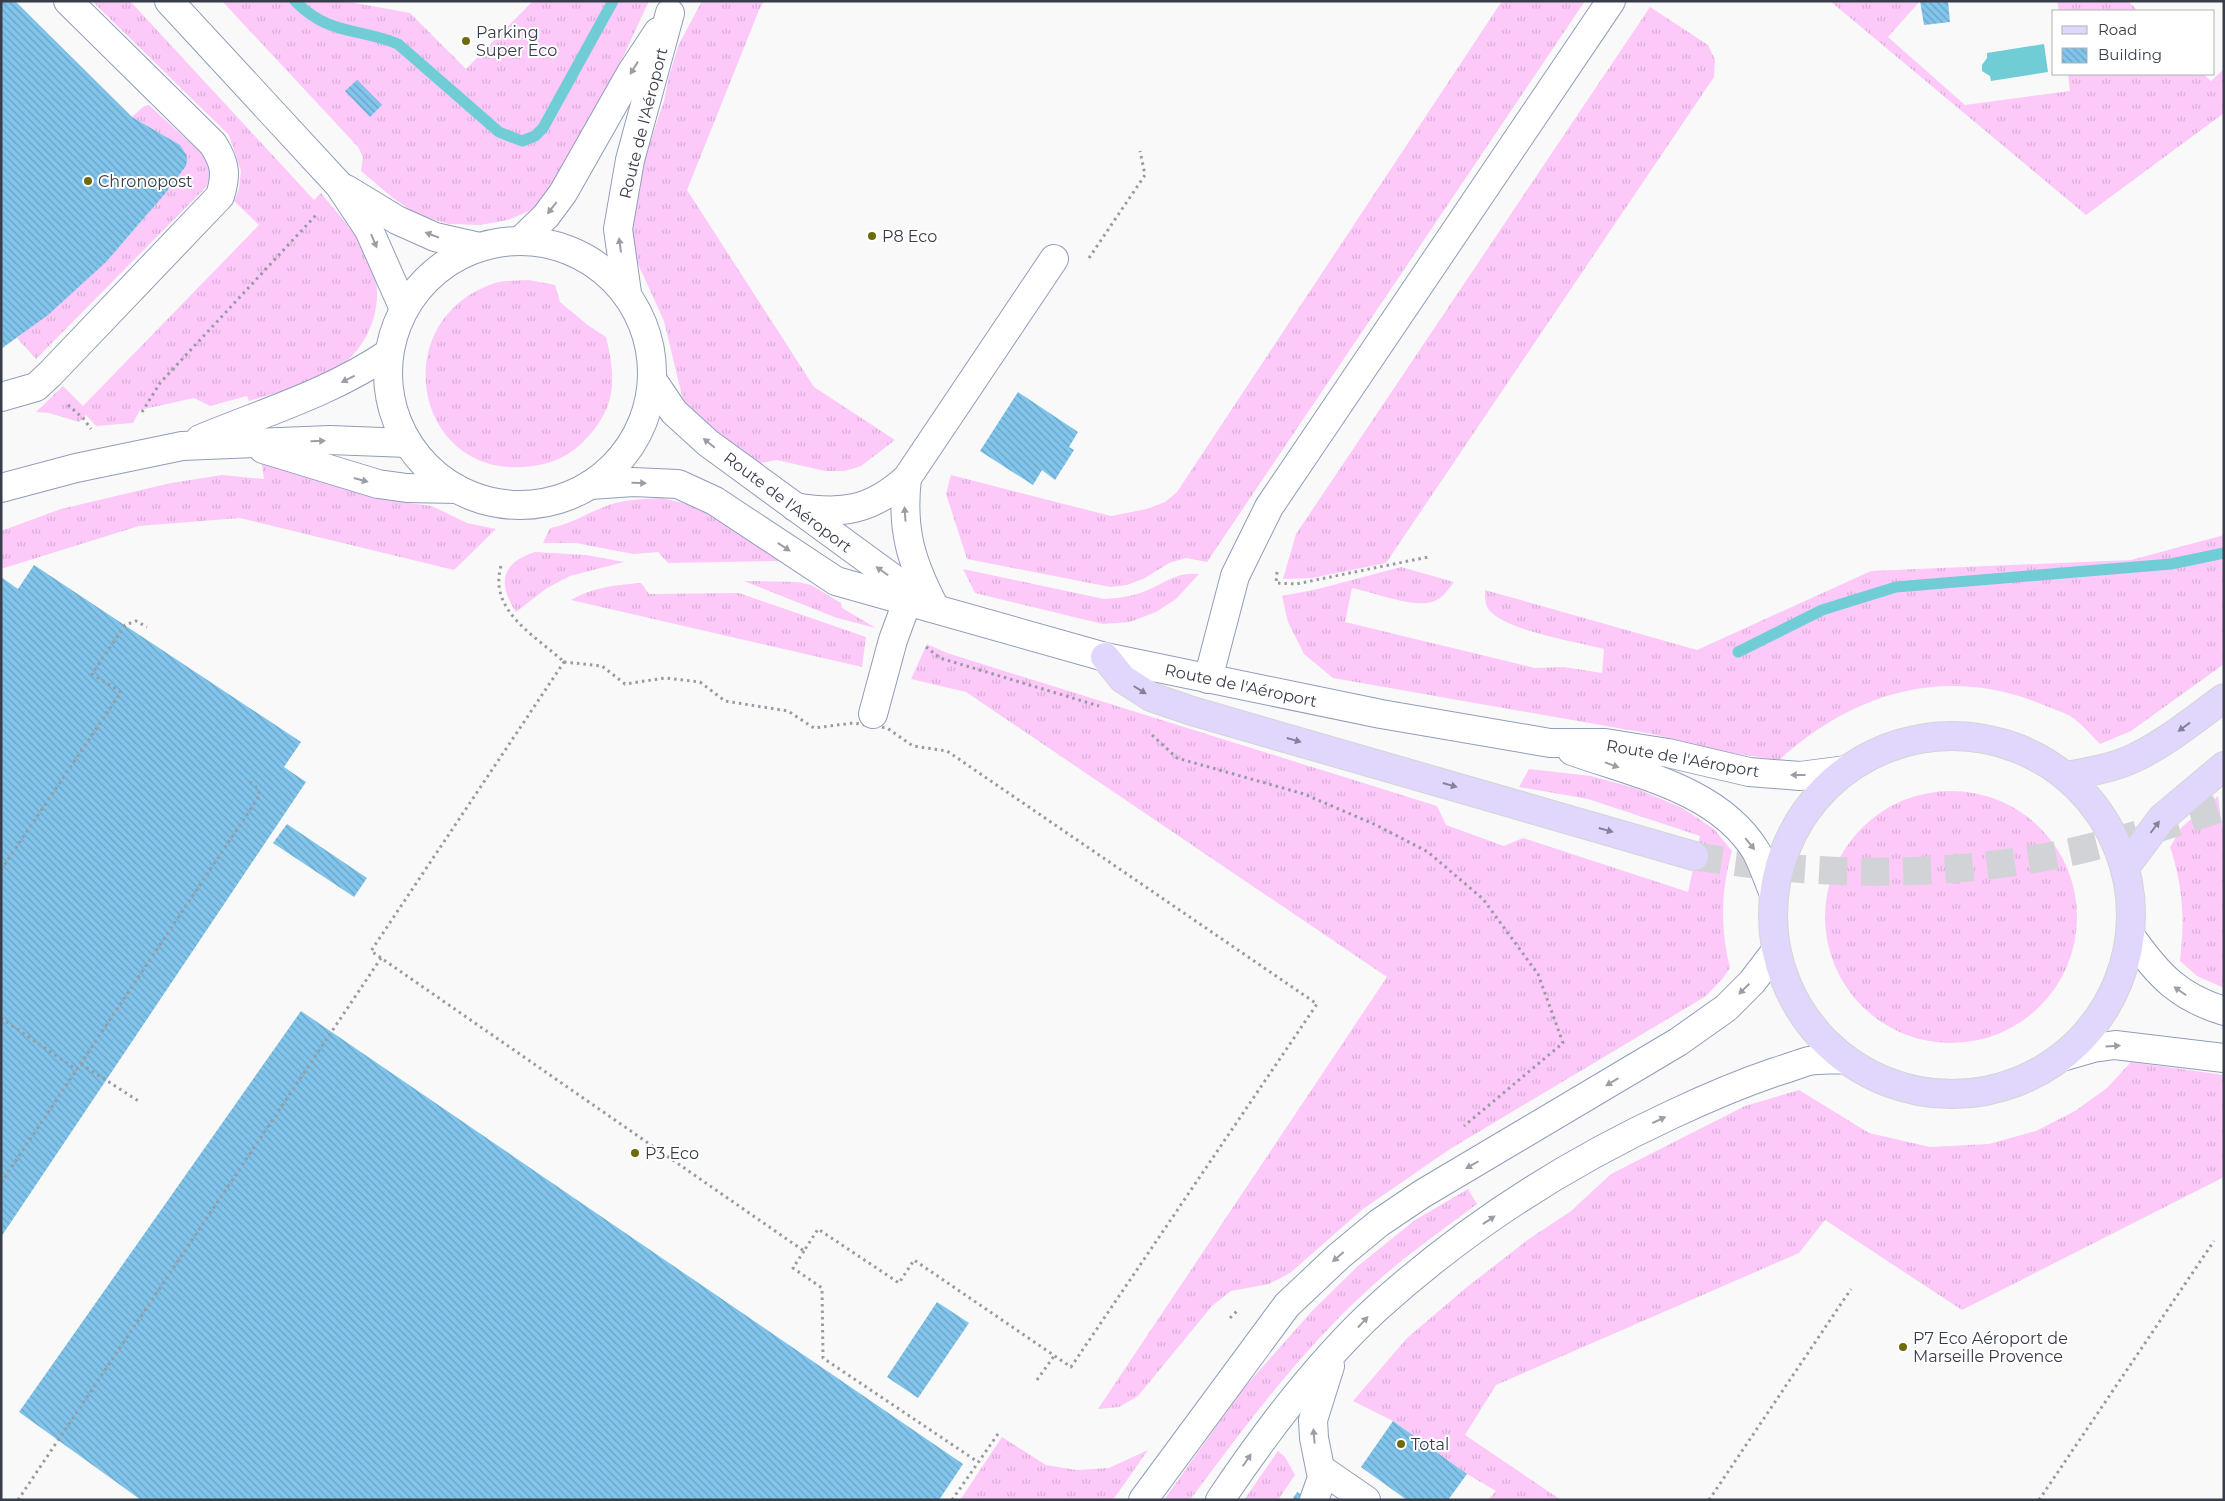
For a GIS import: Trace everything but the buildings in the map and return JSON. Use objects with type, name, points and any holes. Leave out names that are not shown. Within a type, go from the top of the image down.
[{"type":"main road","points":[[1105,657],[1123,679],[1151,696],[1192,711],[1694,856]]},
{"type":"main road","points":[[2067,776],[2095,771],[2133,759],[2224,698]]},
{"type":"main road","name":"Route de l'Aéroport","points":[[1955,735],[2000,741],[2035,756],[2067,776],[2089,799],[2112,831],[2126,866],[2133,902],[2132,938],[2121,979],[2100,1016],[2065,1056],[2026,1078],[2000,1088],[1965,1095],[1921,1095],[1879,1082],[1844,1059],[1812,1028],[1788,990],[1775,952],[1770,924],[1781,859],[1797,823],[1819,795],[1846,770],[1875,753],[1910,740],[1955,735]]},
{"type":"main road","points":[[2126,866],[2162,818],[2224,766]]},
{"type":"street","points":[[1,397],[36,387],[50,374],[220,196],[225,180],[222,159],[212,144],[68,1]]},
{"type":"street","points":[[169,1],[339,185],[369,230],[404,309]]},
{"type":"street","points":[[1208,679],[1236,576],[1269,507],[1611,1]]},
{"type":"street","name":"Route de l'Aéroport","points":[[521,240],[546,216],[563,193],[631,73],[674,7]]},
{"type":"street","name":"Route de l'Aéroport","points":[[627,293],[618,229],[630,160],[674,7]]},
{"type":"street","points":[[339,185],[396,220],[435,236],[478,247]]},
{"type":"street","points":[[521,240],[561,246],[598,265],[627,293],[642,320],[651,350],[653,381],[643,422],[622,458],[590,485],[558,499],[524,505],[490,502],[457,489],[430,469],[408,443],[394,414],[388,384],[389,353],[394,330],[404,309],[423,282],[449,261],[478,247],[521,240]]},
{"type":"street","points":[[795,507],[821,511],[841,511],[858,507],[888,496],[907,478],[1054,259]]},
{"type":"street","points":[[1,488],[76,468],[182,446],[320,393],[360,373],[389,353]]},
{"type":"street","name":"Route de l'Aéroport","points":[[653,381],[674,412],[708,443],[936,610]]},
{"type":"street","points":[[182,446],[330,440],[408,443]]},
{"type":"street","points":[[248,444],[378,484],[407,488],[457,489]]},
{"type":"street","points":[[907,478],[904,504],[911,556],[936,610]]},
{"type":"street","name":"Route de l'Aéroport","points":[[590,485],[633,482],[678,484],[715,500],[836,581],[1105,657],[1381,714],[1550,743],[1605,743],[1668,753],[1749,772],[1800,776],[1846,770]]},
{"type":"street","points":[[873,714],[893,640],[907,602]]},
{"type":"street","name":"Route de l'Aéroport","points":[[1550,743],[1680,789],[1728,817],[1756,852],[1774,894]]},
{"type":"street","points":[[2132,938],[2150,964],[2179,992],[2224,1011]]},
{"type":"street","points":[[1143,1500],[1287,1305],[1339,1256],[1422,1194],[1678,1042],[1726,1008],[1752,982],[1775,952]]},
{"type":"street","name":"Route de l'Aéroport","points":[[2065,1056],[2093,1048],[2115,1045],[2224,1058]]},
{"type":"street","points":[[1220,1500],[1255,1448],[1336,1351],[1376,1309],[1433,1259],[1489,1219],[1550,1180],[1637,1130],[1731,1087],[1809,1061],[1844,1059]]},
{"type":"street","points":[[1314,1500],[1322,1478],[1314,1438],[1313,1420],[1336,1351]]},
{"type":"street","points":[[1321,1469],[1366,1500]]},
{"type":"path","points":[[142,412],[160,383],[310,219],[321,210]]},
{"type":"path","points":[[1277,570],[1276,583],[1296,584],[1428,557]]},
{"type":"path","points":[[501,566],[499,582],[505,607],[519,625],[564,662],[602,666],[625,684],[665,678],[700,682],[725,701],[788,711],[814,728],[853,724],[888,728],[913,746],[947,751],[1317,1004],[1071,1367],[914,1260],[898,1283],[818,1229],[794,1268],[822,1288],[823,1358],[978,1462]]},
{"type":"path","points":[[1,870],[121,692],[92,674],[125,625],[136,621],[147,628]]},
{"type":"path","points":[[921,644],[940,658],[1101,707]]},
{"type":"path","points":[[564,662],[371,951],[804,1251]]},
{"type":"path","points":[[1150,734],[1177,758],[1304,794],[1376,825],[1428,852],[1484,899],[1538,974],[1563,1043],[1464,1127]]},
{"type":"path","points":[[1,1182],[260,795],[258,788],[250,782]]},
{"type":"path","points":[[18,1500],[381,958]]},
{"type":"path","points":[[1,1018],[77,1070]]},
{"type":"path","points":[[80,1064],[140,1102]]},
{"type":"path","points":[[2039,1500],[2214,1241]]},
{"type":"path","points":[[1709,1500],[1851,1289]]},
{"type":"path","points":[[1230,1318],[1242,1306]]},
{"type":"path","points":[[1037,1380],[1054,1356]]},
{"type":"path","points":[[952,1500],[1000,1431]]},
{"type":"green space","points":[[92,1],[130,1],[314,200],[321,193],[354,234],[370,261],[375,277],[376,309],[364,340],[354,354],[342,365],[328,374],[309,382],[249,401],[247,396],[210,406],[194,398],[140,410],[133,423],[96,426],[86,415],[79,422],[49,413],[36,412],[63,386],[83,406],[259,225],[234,201],[239,189],[241,171],[229,135]]},
{"type":"green space","points":[[222,1],[344,1],[410,13],[466,69],[533,1],[649,1],[609,87],[550,195],[529,211],[508,220],[480,225],[449,224],[418,215],[393,198],[361,171],[363,157],[358,147]]},
{"type":"green space","points":[[702,1],[764,1],[687,190],[814,387],[895,440],[861,466],[845,471],[825,471],[777,460],[755,464],[707,427],[689,408],[682,396],[664,321],[634,255],[631,235],[640,172],[664,101],[669,76],[679,44]]},
{"type":"green space","points":[[1502,1],[1585,1],[1207,562],[1186,558],[1169,563],[1145,578],[1127,585],[1110,587],[967,559],[946,494],[951,475],[1111,516],[1147,509],[1165,502],[1177,492]]},
{"type":"green space","points":[[1830,1],[1920,1],[1888,37],[1965,105],[2070,91],[2068,75],[2204,75],[2211,81],[2224,69],[2224,113],[2086,215]]},
{"type":"green space","points":[[2057,1],[2128,1],[2137,10],[2059,10]]},
{"type":"green space","points":[[1650,7],[1708,45],[1715,60],[1714,77],[1386,563],[1312,578],[1283,579],[1296,534]]},
{"type":"green space","points":[[149,105],[208,159],[211,177],[206,187],[36,359],[17,338],[64,299],[108,258],[148,214],[186,166],[186,154],[180,145],[132,117],[144,106]]},
{"type":"green space","points":[[529,280],[555,285],[560,302],[589,326],[606,337],[612,368],[611,395],[601,419],[593,431],[581,444],[561,458],[539,465],[523,467],[486,463],[457,446],[437,421],[427,391],[427,359],[438,328],[460,302],[495,283]]},
{"type":"green space","points":[[261,460],[408,503],[432,506],[467,523],[496,529],[454,570],[240,518],[139,526],[1,569],[1,531],[61,509],[171,483],[222,475],[264,479]]},
{"type":"green space","points":[[663,498],[694,506],[731,527],[779,561],[668,563],[658,552],[633,554],[576,543],[543,543],[550,528],[566,524],[609,505],[629,500]]},
{"type":"green space","points":[[2224,535],[2224,664],[2131,731],[2100,744],[2070,716],[2041,704],[2006,692],[1971,687],[1936,687],[1902,692],[1870,702],[1838,717],[1808,736],[1779,760],[1731,753],[1652,734],[1333,678],[1304,654],[1288,622],[1282,596],[1318,589],[1401,567],[1454,582],[1439,599],[1424,603],[1404,601],[1352,588],[1345,622],[1535,668],[1564,667],[1602,673],[1604,649],[1512,625],[1491,612],[1485,599],[1485,590],[1697,650],[1871,571],[2131,560]]},
{"type":"green space","points":[[535,552],[586,555],[624,562],[570,576],[547,588],[516,612],[506,592],[506,575],[509,568],[515,562]]},
{"type":"green space","points":[[963,569],[1104,599],[1133,595],[1176,577],[1199,574],[1176,599],[1156,612],[1130,622],[1103,624],[975,593]]},
{"type":"green space","points":[[744,581],[798,582],[811,585],[841,603],[842,608],[876,628],[837,618]]},
{"type":"green space","points":[[641,583],[649,594],[739,593],[866,637],[862,667],[571,600],[596,589]]},
{"type":"green space","points":[[927,644],[947,653],[1437,806],[1446,825],[1504,846],[1523,838],[1688,892],[1700,836],[1588,799],[1519,787],[1529,769],[1591,776],[1635,788],[1682,808],[1714,829],[1732,851],[1728,866],[1723,909],[1723,924],[1730,968],[1706,996],[1450,1149],[1363,1209],[1290,1273],[1269,1284],[1231,1291],[1212,1306],[1138,1396],[1119,1407],[1098,1409],[1387,977],[966,692],[911,679]]},
{"type":"green space","points":[[1951,791],[1976,794],[1999,801],[2021,813],[2040,828],[2055,847],[2067,869],[2074,892],[2077,917],[2074,942],[2067,965],[2055,987],[2040,1006],[2021,1021],[1999,1033],[1976,1040],[1951,1043],[1926,1040],[1903,1033],[1881,1021],[1862,1006],[1847,987],[1835,965],[1828,942],[1825,917],[1828,892],[1835,869],[1847,847],[1862,828],[1881,813],[1903,801],[1926,794]]},
{"type":"green space","points":[[2218,796],[2224,841],[2224,988],[2197,976],[2180,961],[2182,903],[2178,875],[2170,847],[2182,827]]},
{"type":"green space","points":[[2131,1062],[2224,1075],[2224,1177],[1962,1310],[1825,1220],[1799,1253],[1496,1385],[1465,1435],[1561,1500],[1488,1500],[1496,1491],[1467,1474],[1393,1421],[1353,1401],[1407,1338],[1467,1287],[1529,1239],[1571,1211],[1611,1174],[1745,1106],[1799,1090],[1869,1133],[1930,1147],[1989,1144],[2036,1131],[2075,1111],[2107,1088]]},
{"type":"green space","points":[[1468,1189],[1477,1204],[1397,1264],[1346,1310],[1298,1362],[1190,1500],[1164,1500],[1242,1390],[1313,1310],[1358,1266],[1415,1220]]},
{"type":"green space","points":[[1002,1437],[1046,1465],[1077,1470],[1109,1468],[1148,1450],[1113,1500],[960,1500]]},
{"type":"green space","points":[[1278,1451],[1285,1457],[1295,1475],[1278,1500],[1244,1500]]},
{"type":"water","points":[[2044,44],[2048,72],[1991,81],[1990,76],[1982,71],[1982,65],[1987,58],[1987,53]]},
{"type":"waterway","points":[[295,1],[321,21],[345,30],[370,35],[398,44],[499,132],[522,141],[535,136],[543,128],[613,1]]},
{"type":"waterway","points":[[1738,652],[1822,610],[1896,587],[2171,564],[2224,553]]},
{"type":"tunnel","points":[[1694,856],[1788,868],[1836,871],[1883,872],[1977,867],[2071,852],[2148,831],[2224,807]]},
{"type":"place","name":"Parking Super Eco","points":[[466,41]]},
{"type":"place","name":"Chronopost","points":[[88,181]]},
{"type":"place","name":"P8 Eco","points":[[872,236]]},
{"type":"place","name":"P3 Eco","points":[[635,1153]]},
{"type":"place","name":"P7 Eco Aéroport de Marseille Provence","points":[[1903,1347]]},
{"type":"place","name":"Total","points":[[1401,1444]]}]
